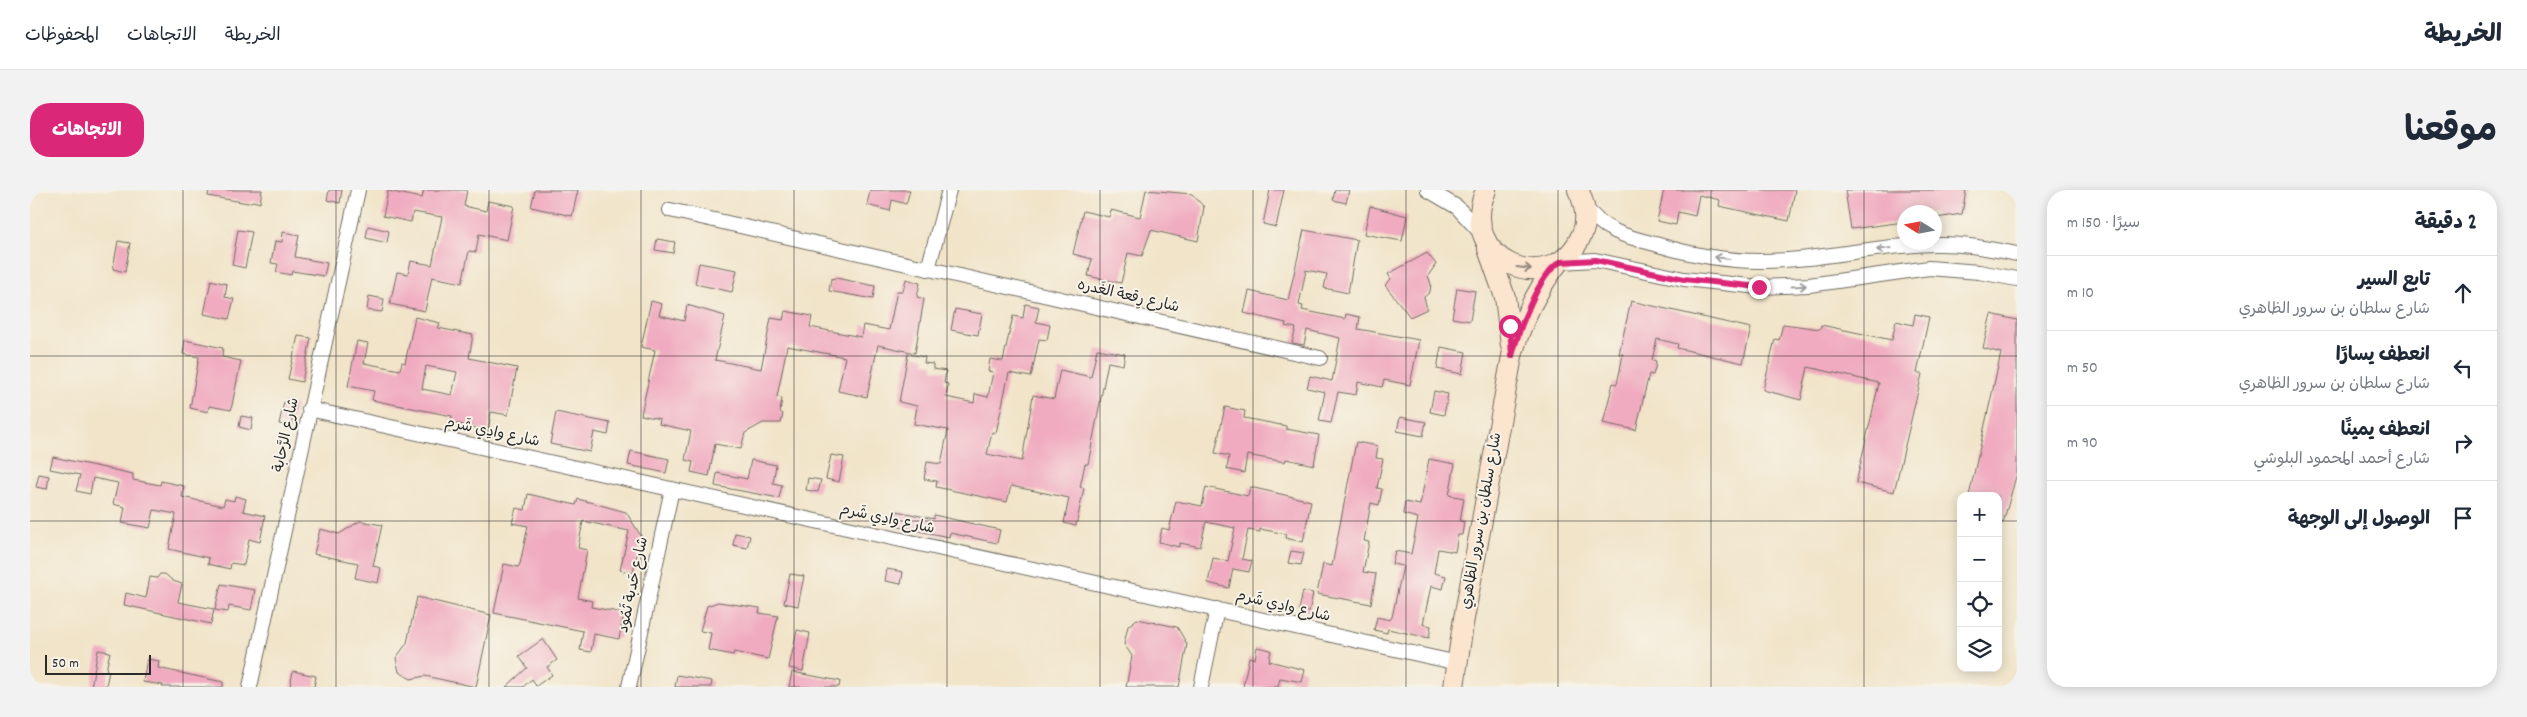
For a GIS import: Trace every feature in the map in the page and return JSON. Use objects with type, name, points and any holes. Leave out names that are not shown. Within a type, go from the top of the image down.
[{"type":"street","name":"شارع الرَّحابة","points":[[250,687],[358,190]]},
{"type":"street","points":[[928,269],[949,190]]},
{"type":"street","points":[[1428,190],[1457,207],[1498,258],[1516,268],[1537,270],[1559,263],[1596,260],[1684,279],[1759,287],[1809,285],[1929,268],[1961,270],[2017,279]]},
{"type":"street","name":"شارع سلطان بن سرور الظاهري","points":[[1486,190],[1481,202],[1479,217],[1483,237],[1497,269],[1505,298],[1512,356]]},
{"type":"street","points":[[1581,197],[1601,224],[1618,233],[1671,249],[1730,259],[1760,261],[1932,244],[1967,246],[2017,254]]},
{"type":"street","name":"شارع سلطان بن سرور الظاهري","points":[[1454,687],[1463,624],[1512,356],[1527,311],[1559,263],[1570,254],[1584,231],[1581,197]]},
{"type":"street","name":"شارع رِقعة الغَدره","points":[[670,210],[1320,358]]},
{"type":"street","name":"شارع وادِي شَرم","points":[[309,409],[1458,662]]},
{"type":"street","name":"شارع حَدبة ثَمُود","points":[[629,687],[672,490]]},
{"type":"street","points":[[1201,687],[1217,608]]},
{"type":"building","points":[[209,190],[262,190],[260,203],[253,201],[248,203],[208,196]]},
{"type":"building","points":[[329,190],[342,190],[340,203],[327,200]]},
{"type":"building","points":[[424,190],[467,190],[464,206],[486,211],[488,201],[514,206],[507,240],[479,234],[476,252],[469,251],[462,283],[432,277],[425,311],[390,304],[397,272],[408,274],[411,261],[432,265],[442,217],[413,212],[411,222],[383,216],[388,191],[422,198]]},
{"type":"building","points":[[535,190],[578,190],[572,216],[531,207]]},
{"type":"building","points":[[870,190],[910,190],[906,204],[892,200],[890,211],[867,205]]},
{"type":"building","points":[[1146,190],[1192,194],[1204,207],[1198,241],[1151,230],[1142,256],[1128,253],[1121,283],[1088,276],[1092,259],[1073,254],[1083,211],[1109,217],[1111,210],[1140,217]]},
{"type":"building","points":[[1270,190],[1284,190],[1276,227],[1263,224]]},
{"type":"building","points":[[1335,190],[1349,190],[1346,203],[1333,200]]},
{"type":"building","points":[[1664,190],[1795,190],[1789,221],[1719,206],[1720,200],[1699,195],[1695,216],[1678,212],[1676,225],[1657,221]]},
{"type":"building","points":[[1845,190],[1966,190],[1962,214],[1942,217],[1942,205],[1897,205],[1897,223],[1851,229]]},
{"type":"building","points":[[1370,206],[1407,216],[1402,241],[1364,234]]},
{"type":"building","points":[[368,226],[389,231],[387,243],[366,238]]},
{"type":"building","points":[[238,230],[252,232],[245,268],[232,265]]},
{"type":"building","points":[[1304,230],[1357,240],[1348,293],[1324,288],[1327,274],[1306,270],[1299,305],[1303,306],[1302,310],[1345,319],[1346,314],[1360,317],[1358,329],[1419,340],[1410,385],[1384,380],[1382,387],[1358,382],[1356,395],[1338,392],[1331,423],[1319,421],[1325,392],[1307,388],[1310,376],[1332,381],[1340,338],[1307,330],[1304,345],[1292,343],[1296,328],[1285,326],[1286,323],[1244,313],[1249,291],[1288,300]]},
{"type":"building","points":[[283,232],[299,235],[295,257],[327,263],[324,276],[292,271],[291,275],[276,272],[278,264],[271,263],[275,241],[282,242]]},
{"type":"building","points":[[657,239],[675,242],[673,253],[655,250]]},
{"type":"building","points":[[118,241],[130,243],[125,272],[113,269]]},
{"type":"building","points":[[1427,253],[1436,264],[1428,276],[1431,284],[1430,292],[1424,297],[1427,309],[1410,317],[1385,285],[1391,279],[1388,274]]},
{"type":"building","points":[[699,263],[737,270],[732,292],[695,284]]},
{"type":"building","points":[[836,278],[875,286],[873,299],[829,291],[831,279]]},
{"type":"building","points":[[906,279],[920,283],[917,297],[924,299],[915,353],[878,345],[867,397],[838,391],[845,357],[787,346],[777,397],[782,398],[780,412],[783,414],[781,423],[763,423],[745,433],[741,449],[715,444],[709,476],[691,472],[693,462],[685,460],[691,431],[659,424],[660,419],[641,415],[655,350],[641,347],[651,301],[662,304],[659,315],[684,321],[687,305],[725,316],[715,360],[761,369],[771,318],[783,320],[785,311],[812,316],[810,327],[861,337],[863,325],[889,330],[897,291],[903,291]]},
{"type":"building","points":[[211,280],[227,284],[225,297],[234,299],[229,319],[204,314]]},
{"type":"building","points":[[1457,288],[1475,291],[1470,321],[1452,318]]},
{"type":"building","points":[[369,296],[384,299],[382,312],[367,310]]},
{"type":"building","points":[[1631,301],[1751,328],[1743,363],[1677,348],[1678,344],[1657,339],[1652,360],[1656,361],[1655,368],[1653,375],[1649,374],[1636,430],[1603,423],[1613,383],[1617,384],[1623,354],[1619,354]]},
{"type":"building","points":[[1025,304],[1039,307],[1036,322],[1050,325],[1047,340],[1039,339],[1031,377],[1009,373],[996,433],[992,432],[987,454],[1022,461],[1033,395],[1054,399],[1060,370],[1091,377],[1097,349],[1125,354],[1123,365],[1108,362],[1088,464],[1085,464],[1080,487],[1084,488],[1076,526],[1064,523],[1069,498],[1011,486],[1007,502],[936,487],[937,481],[924,479],[927,462],[941,464],[948,430],[914,424],[917,406],[899,402],[908,354],[925,357],[924,363],[933,364],[933,369],[946,371],[944,383],[948,384],[946,397],[974,403],[975,394],[988,397],[993,372],[988,371],[990,359],[1003,361],[1013,316],[1023,318]]},
{"type":"building","points":[[955,309],[982,314],[978,335],[951,330]]},
{"type":"building","points":[[1915,314],[1929,317],[1917,373],[1922,374],[1894,492],[1856,483],[1879,383],[1808,367],[1801,400],[1763,390],[1775,339],[1779,340],[1783,324],[1820,329],[1821,325],[1892,340],[1896,321],[1913,325]]},
{"type":"building","points":[[1991,314],[2017,320],[2017,473],[2003,523],[2002,492],[1970,492],[2001,353],[1983,348]]},
{"type":"building","points":[[415,317],[440,323],[438,328],[473,335],[469,358],[517,368],[508,415],[491,412],[488,431],[451,422],[452,416],[372,400],[374,391],[348,386],[357,341],[368,343],[364,363],[400,370],[402,362],[405,363]],"holes":[[[426,366],[457,372],[452,395],[422,389]]]},
{"type":"building","points":[[298,336],[311,338],[302,382],[288,379]]},
{"type":"building","points":[[185,340],[223,348],[222,357],[241,361],[231,410],[209,406],[208,412],[190,408],[199,357],[183,354]]},
{"type":"building","points":[[1441,347],[1466,352],[1462,374],[1437,369]]},
{"type":"building","points":[[1434,391],[1448,394],[1444,415],[1430,412]]},
{"type":"building","points":[[284,402],[296,405],[291,426],[279,424]]},
{"type":"building","points":[[1225,407],[1245,411],[1244,418],[1319,435],[1314,465],[1286,459],[1285,462],[1247,455],[1244,473],[1227,469],[1229,456],[1215,453]]},
{"type":"building","points":[[556,412],[610,423],[608,435],[594,432],[590,452],[550,444]]},
{"type":"building","points":[[241,416],[253,418],[251,430],[239,427]]},
{"type":"building","points":[[1400,417],[1426,422],[1423,436],[1397,431]]},
{"type":"building","points":[[1356,442],[1378,446],[1376,458],[1383,459],[1377,488],[1382,489],[1379,505],[1371,503],[1364,541],[1369,542],[1363,572],[1376,574],[1371,604],[1317,594],[1323,564],[1332,566]]},
{"type":"building","points":[[631,451],[669,459],[666,473],[628,465]]},
{"type":"building","points":[[831,455],[844,457],[839,482],[826,479]]},
{"type":"building","points":[[53,457],[133,474],[133,480],[160,485],[161,481],[184,486],[182,497],[223,506],[225,499],[234,501],[235,496],[246,499],[243,511],[265,516],[260,542],[249,539],[244,565],[231,563],[230,569],[208,564],[209,558],[169,549],[176,514],[154,510],[150,528],[122,523],[125,507],[113,504],[118,483],[93,478],[90,494],[76,491],[80,475],[50,469]]},
{"type":"building","points":[[1429,459],[1455,464],[1449,495],[1464,498],[1460,521],[1464,522],[1462,535],[1458,535],[1455,552],[1438,549],[1434,573],[1446,576],[1443,589],[1431,586],[1423,624],[1431,626],[1429,638],[1388,629],[1387,633],[1374,630],[1377,617],[1390,620],[1392,617],[1403,566],[1392,564],[1395,551],[1411,554],[1418,518],[1403,514],[1405,502],[1420,505]]},
{"type":"building","points":[[751,460],[776,465],[773,483],[782,485],[779,498],[715,486],[717,473],[747,479]]},
{"type":"building","points":[[39,474],[49,476],[47,489],[36,487]]},
{"type":"building","points":[[808,478],[821,480],[818,492],[806,490]]},
{"type":"building","points":[[1206,487],[1248,496],[1250,487],[1311,501],[1303,542],[1285,538],[1286,534],[1260,529],[1260,532],[1248,530],[1242,559],[1252,561],[1249,572],[1233,569],[1229,588],[1208,583],[1213,558],[1228,561],[1235,528],[1206,522],[1200,547],[1180,543],[1179,547],[1159,542],[1162,528],[1169,530],[1176,501],[1202,506]]},
{"type":"building","points":[[528,494],[576,505],[578,499],[626,512],[641,536],[633,573],[620,570],[629,531],[583,521],[578,548],[587,550],[578,598],[592,601],[591,607],[624,613],[619,639],[594,634],[591,652],[580,650],[583,631],[494,613],[504,564],[518,567],[520,564],[528,526],[512,523],[516,508],[525,510]]},
{"type":"building","points":[[897,511],[934,519],[934,515],[1000,530],[997,543],[950,533],[949,537],[894,526]]},
{"type":"building","points":[[360,521],[382,525],[373,566],[381,568],[378,583],[355,578],[358,563],[314,554],[320,529],[339,534]]},
{"type":"building","points":[[735,533],[750,536],[747,548],[733,545]]},
{"type":"building","points":[[1291,551],[1304,553],[1301,565],[1288,563]]},
{"type":"building","points":[[887,569],[903,572],[901,584],[885,581]]},
{"type":"building","points":[[160,574],[165,574],[173,581],[182,584],[178,602],[214,609],[211,624],[124,605],[126,593],[146,598],[150,577],[157,578]]},
{"type":"building","points":[[790,574],[804,576],[798,606],[784,603]]},
{"type":"building","points":[[221,584],[255,590],[251,610],[229,606],[228,612],[215,610]]},
{"type":"building","points":[[1303,591],[1313,593],[1309,612],[1299,610]]},
{"type":"building","points":[[417,597],[491,615],[476,687],[425,676],[411,679],[399,672],[396,658],[407,643]]},
{"type":"building","points":[[718,602],[760,608],[759,613],[778,616],[768,659],[734,652],[733,655],[708,650],[711,633],[700,631],[707,606]]},
{"type":"building","points":[[1137,619],[1177,627],[1187,644],[1179,687],[1126,687],[1132,656],[1124,644],[1128,626]]},
{"type":"building","points":[[797,630],[810,633],[803,671],[789,668]]},
{"type":"building","points":[[543,639],[557,660],[547,667],[552,675],[536,686],[532,679],[523,687],[506,687],[527,668],[519,656]]},
{"type":"building","points":[[1257,647],[1271,650],[1269,661],[1305,670],[1302,682],[1280,678],[1278,687],[1243,687],[1249,657],[1255,659]]},
{"type":"building","points":[[98,650],[110,652],[106,670],[109,671],[106,686],[91,687]]},
{"type":"building","points":[[147,659],[159,661],[158,668],[223,682],[223,687],[162,687],[163,685],[143,682]]},
{"type":"building","points":[[293,671],[316,676],[314,687],[290,687]]},
{"type":"building","points":[[792,672],[840,681],[839,687],[789,687]]},
{"type":"building","points":[[677,675],[712,681],[711,687],[675,687]]},
{"type":"route","points":[[1510,326],[1512,356],[1517,336],[1533,298],[1560,262],[1596,260],[1684,279],[1734,286],[1759,287]]}]
